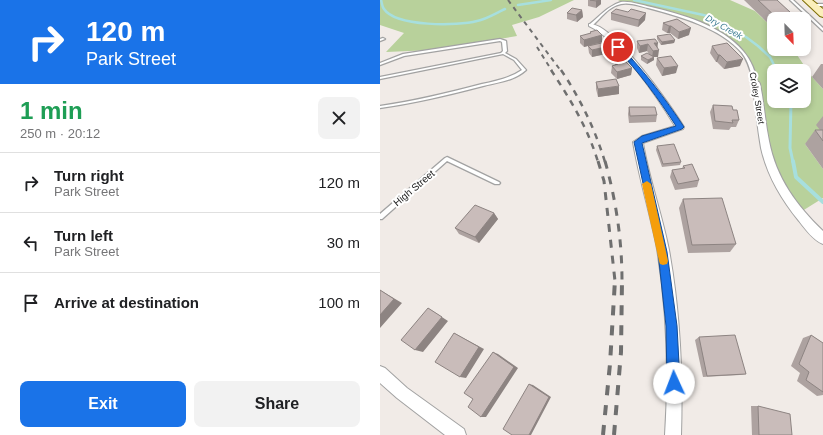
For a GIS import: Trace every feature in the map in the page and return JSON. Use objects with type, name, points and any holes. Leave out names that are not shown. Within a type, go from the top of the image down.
[{"type":"main road","points":[[810,3],[823,14]]},
{"type":"street","points":[[591,25],[602,32],[634,64],[665,103],[680,127],[638,142],[662,252],[671,326],[675,412],[674,435]]},
{"type":"street","name":"Croley Street","points":[[756,84],[766,149],[774,175],[786,196],[799,213],[823,239]]},
{"type":"street","points":[[380,373],[402,393],[458,435]]},
{"type":"lane","points":[[791,0],[823,30]]},
{"type":"lane","name":"Croley Street","points":[[591,25],[612,6],[619,3],[673,13],[693,20],[712,29],[736,46],[746,56],[752,69],[756,84]]},
{"type":"lane","points":[[810,3],[823,5]]},
{"type":"lane","points":[[818,25],[823,25]]},
{"type":"lane","points":[[380,64],[403,55],[500,40],[504,41],[505,51],[503,53]]},
{"type":"lane","points":[[380,78],[503,53],[513,57],[524,70],[518,75],[449,95],[380,107]]},
{"type":"lane","name":"High Street","points":[[380,217],[447,159],[497,183]]},
{"type":"green space","points":[[380,0],[574,0],[539,17],[512,25],[517,36],[433,50],[386,52],[404,33],[380,25]]},
{"type":"green space","points":[[618,0],[730,0],[755,11],[767,22],[767,56],[798,56],[803,64],[767,64],[767,108],[811,108],[811,76],[823,89],[823,134],[805,144],[823,169],[823,198],[799,213],[774,175],[757,90],[746,56],[722,36],[701,24],[673,13],[624,3]]},
{"type":"building","points":[[758,0],[777,0],[790,12],[771,12]]},
{"type":"building","points":[[572,8],[582,10],[576,15],[567,13]]},
{"type":"building","points":[[616,9],[628,12],[631,9],[646,13],[639,20],[611,13]]},
{"type":"building","points":[[677,19],[691,28],[679,32],[671,26],[663,23]]},
{"type":"building","points":[[597,30],[602,35],[584,40],[580,36],[591,33],[590,32]]},
{"type":"building","points":[[670,34],[675,40],[662,42],[657,36]]},
{"type":"building","points":[[655,39],[658,43],[654,43],[659,50],[653,51],[648,44],[640,46],[637,41]]},
{"type":"building","points":[[606,42],[610,46],[592,50],[588,46]]},
{"type":"building","points":[[727,43],[743,59],[727,62],[720,55],[718,55],[712,46]]},
{"type":"building","points":[[647,53],[654,57],[648,60],[641,56]]},
{"type":"building","points":[[671,56],[678,66],[664,68],[657,58]]},
{"type":"building","points":[[623,59],[632,68],[617,72],[612,66],[618,64],[615,61]]},
{"type":"building","points":[[616,79],[619,86],[598,89],[596,82]]},
{"type":"building","points":[[713,105],[732,106],[733,110],[737,110],[739,120],[732,120],[733,123],[715,121]]},
{"type":"building","points":[[629,107],[655,107],[657,115],[630,116]]},
{"type":"building","points":[[815,130],[823,130],[823,141]]},
{"type":"building","points":[[674,144],[681,162],[663,164],[657,146]]},
{"type":"building","points":[[692,164],[699,180],[678,184],[672,170],[685,168],[683,166]]},
{"type":"building","points":[[722,198],[736,244],[692,245],[683,199]]},
{"type":"building","points":[[475,205],[494,213],[475,237],[455,228]]},
{"type":"building","points":[[380,290],[394,299],[380,315]]},
{"type":"building","points":[[428,308],[442,317],[415,350],[401,340]]},
{"type":"building","points":[[454,333],[479,347],[460,377],[435,362]]},
{"type":"building","points":[[735,335],[746,374],[707,376],[699,337]]},
{"type":"building","points":[[811,335],[823,343],[823,392],[806,380],[809,372],[799,364]]},
{"type":"building","points":[[493,352],[514,367],[481,417],[468,407],[473,399],[464,393]]},
{"type":"building","points":[[529,384],[549,397],[529,435],[512,435],[503,429]]},
{"type":"building","points":[[758,406],[790,414],[792,435],[759,435]]},
{"type":"waterway","name":"Dry Creek","points":[[381,0],[383,8],[391,15],[401,19],[428,24],[468,23],[488,17],[505,9]]},
{"type":"waterway","name":"Dry Creek","points":[[518,5],[551,0]]},
{"type":"waterway","name":"Dry Creek","points":[[634,0],[708,16],[746,37],[770,57],[774,64]]},
{"type":"waterway","name":"Dry Creek","points":[[791,108],[790,148],[793,162]]},
{"type":"waterway","name":"Dry Creek","points":[[793,161],[796,177],[823,202]]},
{"type":"railway","points":[[508,0],[561,71]]},
{"type":"railway","points":[[537,47],[552,71]]},
{"type":"railway","points":[[551,70],[572,103],[584,126],[598,162]]},
{"type":"railway","points":[[561,70],[586,114],[597,138],[605,162]]},
{"type":"railway","points":[[598,161],[604,181],[615,281]]},
{"type":"railway","points":[[605,161],[618,220],[622,281]]},
{"type":"railway","points":[[603,435],[610,364],[615,281]]},
{"type":"railway","points":[[614,435],[621,352],[622,281]]},
{"type":"slow traffic","points":[[647,184],[663,261]]},
{"type":"route","points":[[618,47],[634,64],[665,103],[680,127],[645,138],[638,142],[662,252],[671,326],[674,383]]}]
